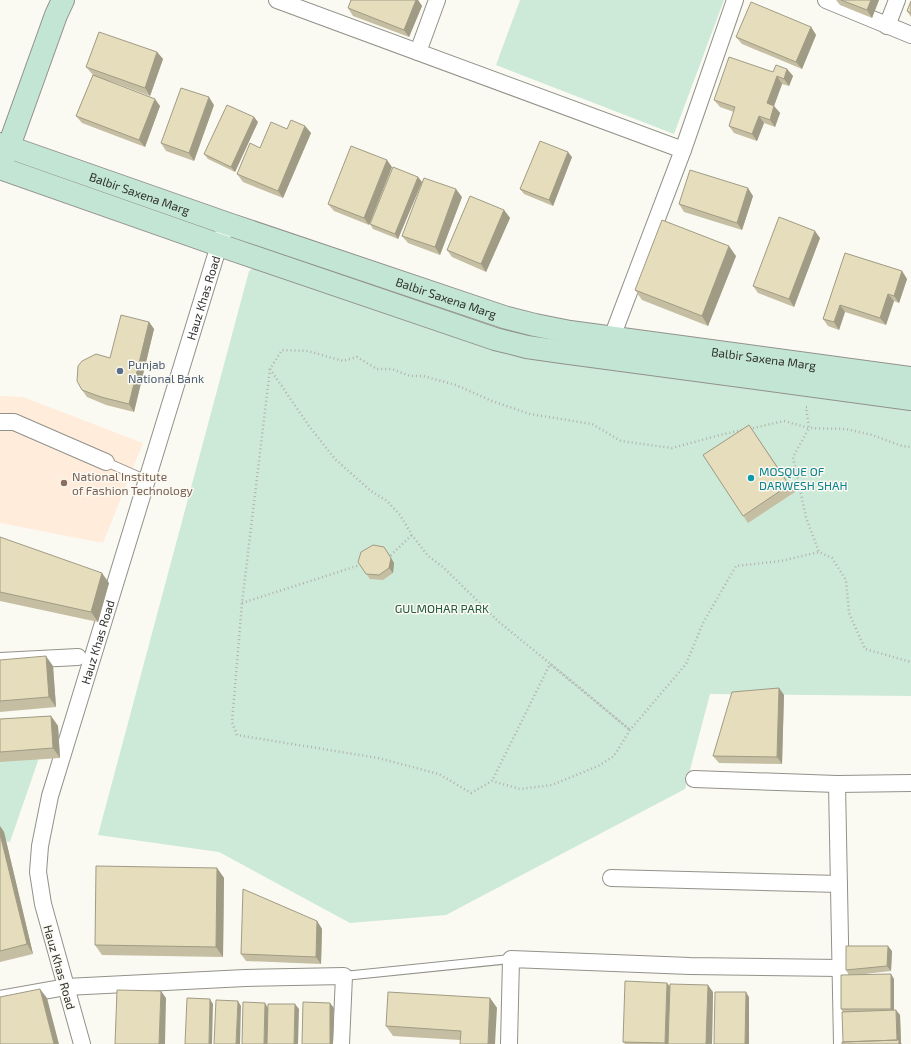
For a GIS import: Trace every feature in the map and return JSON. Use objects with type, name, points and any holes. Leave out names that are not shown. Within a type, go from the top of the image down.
[{"type":"street","points":[[3,151],[63,0]]},
{"type":"street","points":[[277,0],[313,6],[418,52],[683,150]]},
{"type":"street","points":[[418,52],[437,0]]},
{"type":"street","points":[[606,358],[612,337],[683,150],[735,0]]},
{"type":"street","points":[[826,0],[911,35]]},
{"type":"street","points":[[887,26],[897,0]]},
{"type":"street","name":"Balbir Saxena Marg","points":[[3,151],[228,224],[504,317],[570,332],[911,378]]},
{"type":"street","name":"Balbir Saxena Marg","points":[[0,168],[219,245],[495,339],[527,347],[911,399]]},
{"type":"street","name":"Hauz Khas Road","points":[[82,1044],[42,904],[38,872],[40,846],[50,796],[85,657],[147,480],[219,245],[228,224]]},
{"type":"street","points":[[0,422],[14,422],[106,462]]},
{"type":"street","points":[[0,661],[85,657]]},
{"type":"street","points":[[694,779],[837,784],[911,783]]},
{"type":"street","points":[[837,784],[842,1044]]},
{"type":"street","points":[[611,878],[839,884]]},
{"type":"street","points":[[510,1044],[512,959],[690,966],[840,968]]},
{"type":"street","points":[[0,999],[66,987],[245,978],[344,976],[341,1044]]},
{"type":"lane","points":[[106,462],[147,480]]},
{"type":"lane","points":[[344,976],[512,959]]},
{"type":"path","points":[[550,664],[492,781],[471,794],[439,774],[378,758],[237,735],[232,722],[242,603],[270,368],[282,350],[308,351],[343,361],[357,358],[377,369],[392,369],[410,376],[423,376],[456,385],[492,401],[530,414],[592,424],[621,441],[672,448],[724,434],[784,421],[810,428],[846,429],[872,435],[902,446],[911,447]]},
{"type":"path","points":[[270,368],[335,459],[372,491],[387,501],[400,515],[412,535],[428,556],[444,568],[499,622],[630,730]]},
{"type":"path","points":[[810,428],[792,457],[806,517],[819,552]]},
{"type":"path","points":[[383,558],[390,556],[412,535]]},
{"type":"path","points":[[492,781],[520,789],[552,785],[598,766],[614,756],[630,730],[686,664],[703,623],[736,566],[781,561],[819,552],[832,558],[846,580],[848,613],[865,649],[911,662]]},
{"type":"path","points":[[242,603],[368,563]]},
{"type":"shaded area","name":"National Institute of Fashion Technology","points":[[0,396],[23,397],[143,443],[103,543],[0,523]]},
{"type":"green space","points":[[520,0],[724,0],[674,134],[496,65]]},
{"type":"green space","name":"GULMOHAR PARK","points":[[261,263],[559,358],[911,410],[911,696],[710,694],[685,789],[446,915],[350,923],[219,852],[98,835],[249,271]]},
{"type":"green space","points":[[40,755],[10,842],[0,840],[0,758]]},
{"type":"building","points":[[351,0],[416,0],[404,30],[348,8]]},
{"type":"building","points":[[841,0],[871,0],[867,10]]},
{"type":"building","points":[[911,1],[911,13],[907,11]]},
{"type":"building","points":[[751,2],[811,27],[796,62],[736,37]]},
{"type":"building","points":[[99,32],[157,52],[145,88],[86,67]]},
{"type":"building","points":[[729,57],[773,72],[776,65],[787,69],[784,79],[777,76],[767,103],[774,106],[770,120],[759,116],[752,134],[729,126],[735,107],[714,100]]},
{"type":"building","points":[[93,75],[155,99],[139,140],[76,116]]},
{"type":"building","points":[[181,88],[209,97],[189,153],[161,143]]},
{"type":"building","points":[[227,105],[254,117],[231,167],[204,154]]},
{"type":"building","points":[[291,120],[305,126],[278,191],[237,174],[250,143],[260,148],[271,122],[287,129]]},
{"type":"building","points":[[540,141],[568,152],[549,200],[520,189]]},
{"type":"building","points":[[351,146],[387,160],[364,218],[328,204]]},
{"type":"building","points":[[393,167],[418,177],[395,234],[370,224]]},
{"type":"building","points":[[690,170],[748,188],[737,223],[679,204]]},
{"type":"building","points":[[424,178],[456,189],[435,247],[402,236]]},
{"type":"building","points":[[470,196],[504,210],[481,264],[447,250]]},
{"type":"building","points":[[779,217],[815,231],[789,299],[753,286]]},
{"type":"building","points":[[662,220],[729,246],[702,316],[635,290]]},
{"type":"building","points":[[845,253],[902,271],[894,296],[888,294],[880,318],[840,305],[834,322],[823,319]]},
{"type":"building","points":[[121,315],[149,322],[129,404],[101,397],[82,390],[77,381],[78,366],[82,361],[96,354],[110,358]]},
{"type":"building","name":"MOSQUE OF DARWESH SHAH","points":[[749,425],[789,485],[743,516],[703,455]]},
{"type":"building","points":[[0,537],[102,573],[91,612],[0,592]]},
{"type":"building","points":[[373,545],[384,547],[391,558],[389,568],[379,575],[366,574],[358,562],[361,552]]},
{"type":"building","points":[[46,656],[49,697],[0,701],[0,660]]},
{"type":"building","points":[[779,688],[777,757],[713,756],[732,692]]},
{"type":"building","points":[[51,716],[53,748],[0,752],[0,719]]},
{"type":"building","points":[[0,834],[27,944],[0,951]]},
{"type":"building","points":[[96,866],[217,868],[216,947],[95,945]]},
{"type":"building","points":[[243,889],[317,921],[316,957],[241,954]]},
{"type":"building","points":[[846,946],[888,946],[887,966],[846,970]]},
{"type":"building","points":[[891,974],[891,1009],[841,1009],[841,975]]},
{"type":"building","points":[[625,981],[667,983],[665,1043],[623,1042]]},
{"type":"building","points":[[670,984],[708,985],[706,1044],[668,1044]]},
{"type":"building","points":[[40,989],[54,1044],[0,1044],[0,997]]},
{"type":"building","points":[[117,990],[161,991],[159,1044],[115,1044]]},
{"type":"building","points":[[388,992],[490,998],[488,1044],[460,1044],[461,1031],[386,1026]]},
{"type":"building","points":[[715,992],[746,992],[745,1044],[714,1044]]},
{"type":"building","points":[[187,998],[210,999],[209,1044],[185,1044]]},
{"type":"building","points":[[216,1000],[238,1001],[236,1044],[214,1044]]},
{"type":"building","points":[[243,1002],[265,1003],[264,1044],[242,1044]]},
{"type":"building","points":[[303,1002],[330,1003],[330,1044],[302,1044]]},
{"type":"building","points":[[268,1004],[295,1004],[294,1044],[267,1044]]},
{"type":"building","points":[[896,1010],[897,1040],[843,1042],[842,1012]]},
{"type":"building","points":[[899,1040],[899,1044],[842,1044],[842,1042]]},
{"type":"place","name":"Punjab National Bank","points":[[120,371]]},
{"type":"place","name":"MOSQUE OF DARWESH SHAH","points":[[751,478]]},
{"type":"place","name":"National Institute of Fashion Technology","points":[[64,483]]}]
